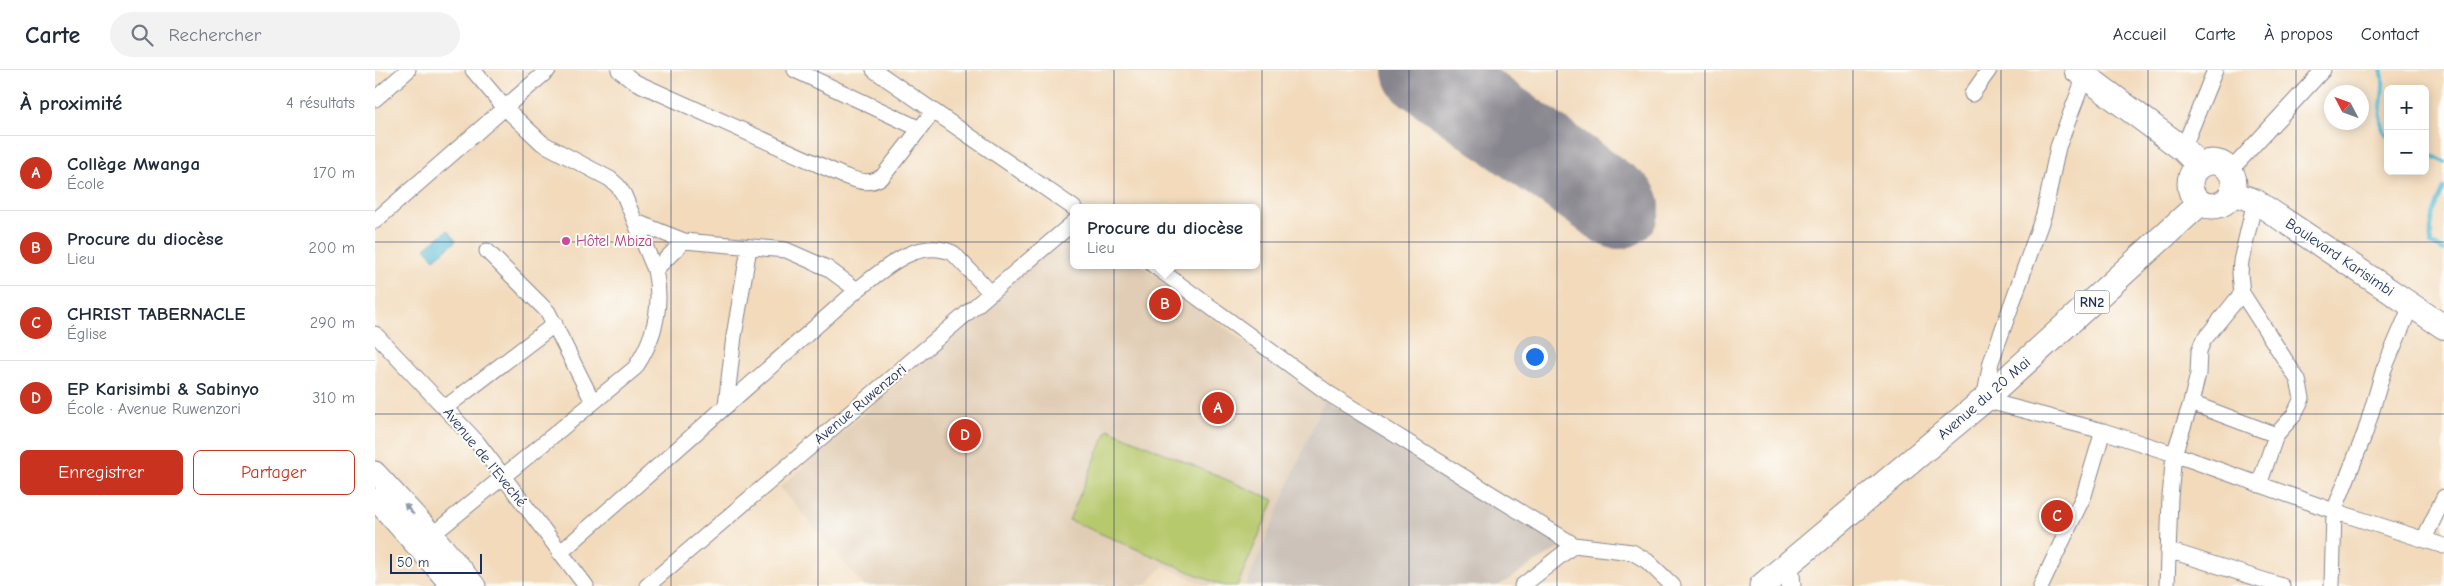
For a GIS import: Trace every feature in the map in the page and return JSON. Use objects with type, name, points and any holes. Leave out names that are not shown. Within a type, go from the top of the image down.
[{"type":"highway","points":[[2081,73],[2190,158],[2218,162],[2239,188],[2222,204],[2215,206],[2200,203],[2192,195],[2189,183],[2190,158]]},
{"type":"highway","name":"Avenue du 20 Mai","points":[[1762,586],[1790,574],[2200,203]]},
{"type":"main road","name":"Boulevard Karisimbi","points":[[2239,188],[2444,327]]},
{"type":"main road","points":[[375,472],[426,540],[452,586]]},
{"type":"main road","points":[[375,499],[426,540],[475,586]]},
{"type":"street","points":[[375,99],[408,70]]},
{"type":"street","points":[[426,540],[635,368],[647,350],[655,328],[658,305],[655,270],[624,195],[610,179],[542,143],[505,108],[473,70]]},
{"type":"street","points":[[375,221],[548,70]]},
{"type":"street","points":[[619,70],[635,82],[844,176],[867,183],[875,182],[883,176],[933,112]]},
{"type":"street","points":[[795,70],[920,129]]},
{"type":"street","points":[[874,70],[1070,205]]},
{"type":"street","points":[[1972,94],[1989,70]]},
{"type":"street","points":[[2190,158],[2215,70]]},
{"type":"street","points":[[2259,485],[2276,435],[2299,406],[2301,390],[2298,380],[2242,293],[2239,188],[2318,72]]},
{"type":"street","points":[[2081,73],[2058,147],[2044,214],[1991,362],[1984,400],[2103,432],[2174,454],[2334,511],[2444,546]]},
{"type":"street","points":[[636,222],[684,241],[786,250],[827,268],[857,290]]},
{"type":"street","name":"Avenue Ruwenzori","points":[[647,586],[1070,225]]},
{"type":"street","points":[[655,270],[684,241]]},
{"type":"street","points":[[726,405],[734,336],[749,248]]},
{"type":"street","points":[[560,553],[857,290],[901,257],[935,248],[953,253],[991,293]]},
{"type":"street","points":[[487,251],[547,312],[555,324],[593,402]]},
{"type":"street","points":[[1158,269],[1331,395],[1574,545],[1632,552],[1647,561],[1673,586]]},
{"type":"street","points":[[2167,586],[2170,497],[2174,454],[2191,403],[2203,341],[2242,293]]},
{"type":"street","points":[[2332,586],[2334,511],[2365,433],[2384,369],[2411,306]]},
{"type":"street","points":[[446,408],[555,324]]},
{"type":"street","name":"Avenue de l'Eveché","points":[[375,334],[477,442],[587,586]]},
{"type":"street","points":[[2191,403],[2276,435]]},
{"type":"street","points":[[2041,586],[2084,495],[2103,432]]},
{"type":"street","points":[[2425,539],[2444,497]]},
{"type":"street","points":[[1522,586],[1574,545]]},
{"type":"street","points":[[2168,550],[2282,586]]},
{"type":"shaded area","points":[[1070,233],[1070,269],[1144,269],[1324,400],[1246,586],[1207,586],[1163,566],[1145,586],[864,586],[780,487]]},
{"type":"shaded area","points":[[1324,400],[1565,544],[1498,586],[1246,586]]},
{"type":"green space","points":[[1108,429],[1274,500],[1237,586],[1223,586],[1069,520]]},
{"type":"water","points":[[448,230],[456,241],[434,259],[425,248]]},
{"type":"waterway","points":[[2381,70],[2383,86],[2380,113],[2384,130]]},
{"type":"waterway","points":[[2429,153],[2444,162]]},
{"type":"waterway","points":[[2444,188],[2433,215],[2431,229],[2431,244],[2444,251]]},
{"type":"runway","points":[[1425,70],[1618,207]]},
{"type":"place","name":"Hôtel Mbiza","points":[[566,241]]},
{"type":"place","name":"Procure du diocèse","points":[[1165,304]]},
{"type":"place","name":"Collège Mwanga","points":[[1218,408]]},
{"type":"place","name":"EP Karisimbi & Sabinyo","points":[[965,435]]},
{"type":"place","name":"CHRIST TABERNACLE","points":[[2057,516]]}]
